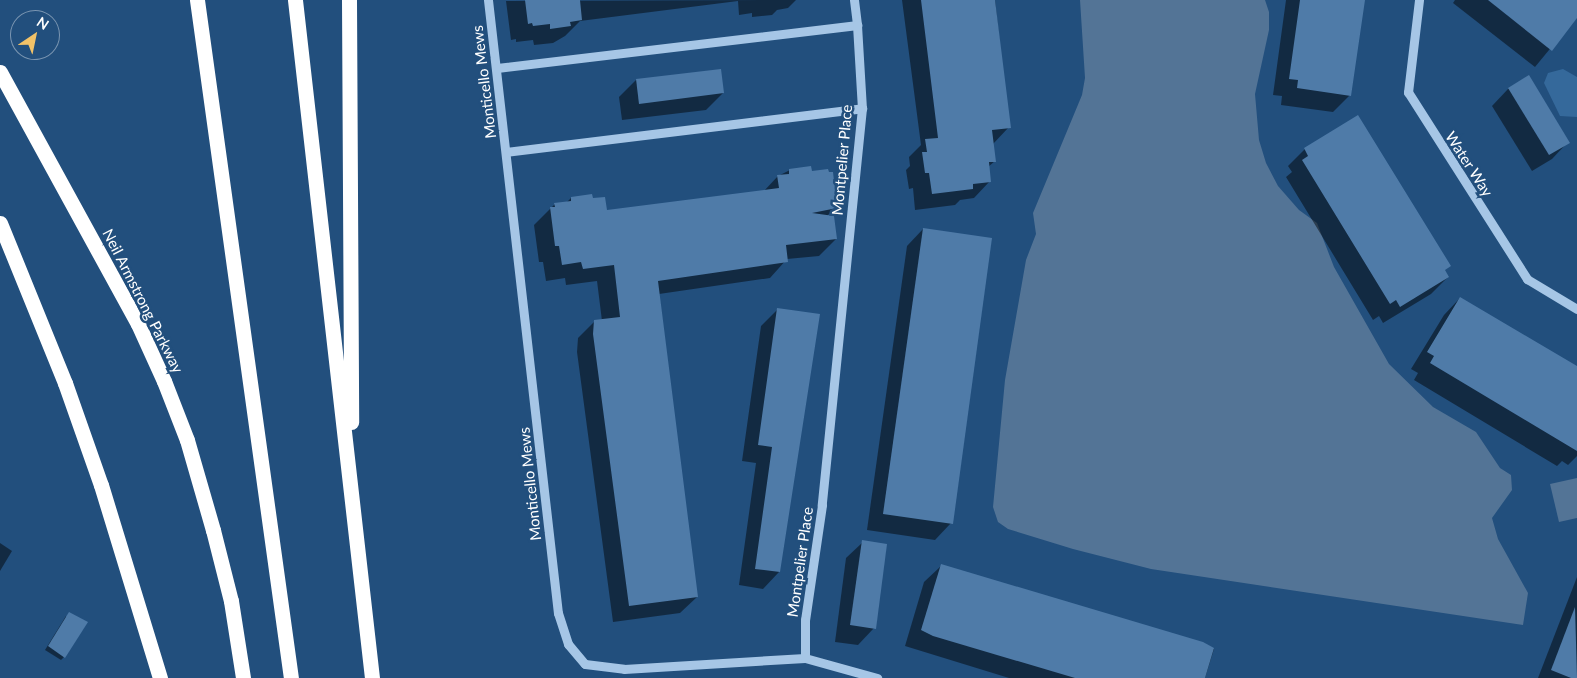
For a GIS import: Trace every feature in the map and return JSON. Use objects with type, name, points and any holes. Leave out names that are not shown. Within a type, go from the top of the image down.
[{"type":"highway","points":[[198,0],[291,678]]},
{"type":"highway","points":[[295,0],[372,678]]},
{"type":"highway","points":[[349,0],[351,496]]},
{"type":"highway","name":"Neil Armstrong Parkway","points":[[0,72],[138,324],[164,381],[187,440],[213,530],[231,601],[242,678]]},
{"type":"highway","points":[[0,222],[65,383],[101,485],[160,678]]},
{"type":"street","name":"Monticello Mews","points":[[488,0],[558,613],[568,644],[585,664],[624,669],[805,658],[877,678]]},
{"type":"street","name":"Montpelier Place","points":[[805,658],[805,620],[822,505],[862,108],[854,0]]},
{"type":"street","name":"Water Way","points":[[1420,0],[1408,92],[1527,279],[1577,309]]},
{"type":"street","points":[[497,68],[857,25]]},
{"type":"street","points":[[506,152],[862,108]]},
{"type":"shaded area","points":[[1080,0],[1265,0],[1269,12],[1269,30],[1255,94],[1259,140],[1266,163],[1278,186],[1299,210],[1317,223],[1334,267],[1389,364],[1433,407],[1476,432],[1500,468],[1511,475],[1512,490],[1492,518],[1498,539],[1528,593],[1523,625],[1151,569],[1073,549],[1008,529],[998,522],[993,507],[1005,380],[1026,260],[1036,234],[1033,213],[1082,95],[1085,78]]},
{"type":"shaded area","points":[[1563,69],[1577,77],[1577,117],[1560,116],[1544,83],[1548,73]]},
{"type":"shaded area","points":[[1577,478],[1577,518],[1559,522],[1550,484]]},
{"type":"building","points":[[525,0],[580,0],[582,20],[570,22],[571,26],[550,29],[550,24],[533,26],[532,23],[528,24]]},
{"type":"building","points":[[921,0],[995,0],[1011,128],[992,130],[996,162],[989,162],[991,182],[973,184],[973,189],[932,194],[929,173],[925,173],[922,152],[927,152],[925,139],[938,138]]},
{"type":"building","points":[[1300,0],[1365,0],[1351,96],[1297,88],[1298,80],[1289,79]]},
{"type":"building","points":[[1488,0],[1577,0],[1577,18],[1552,51]]},
{"type":"building","points":[[721,69],[724,93],[639,104],[636,79]]},
{"type":"building","points":[[1529,75],[1570,143],[1549,155],[1508,88]]},
{"type":"building","points":[[1358,115],[1451,266],[1445,270],[1449,277],[1400,307],[1396,300],[1390,304],[1302,160],[1308,156],[1304,148]]},
{"type":"building","points":[[811,166],[812,171],[828,169],[829,172],[833,172],[837,208],[812,213],[834,216],[837,239],[786,245],[788,262],[658,281],[698,597],[629,606],[593,334],[594,320],[620,317],[614,265],[583,269],[581,262],[562,265],[559,246],[555,246],[550,207],[555,207],[554,203],[571,201],[571,197],[592,194],[593,198],[605,197],[607,210],[779,188],[777,175],[789,174],[789,169]]},
{"type":"building","points":[[923,228],[992,238],[953,524],[883,514]]},
{"type":"building","points":[[1460,297],[1577,366],[1577,451],[1430,363],[1434,356],[1427,352]]},
{"type":"building","points":[[777,308],[820,314],[780,572],[755,569],[772,447],[758,445]]},
{"type":"building","points":[[862,540],[887,544],[876,629],[850,625]]},
{"type":"building","points":[[941,564],[1203,642],[1214,648],[1205,678],[1075,678],[933,636],[921,630]]},
{"type":"building","points":[[1575,607],[1577,678],[1571,678],[1551,670]]},
{"type":"building","points":[[69,612],[88,622],[65,658],[48,646]]}]
